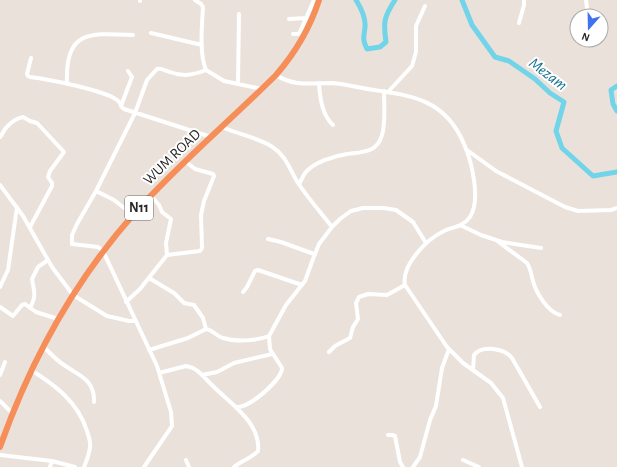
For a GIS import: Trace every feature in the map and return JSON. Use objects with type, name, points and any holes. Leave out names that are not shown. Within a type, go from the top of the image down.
[{"type":"highway","name":"WUM ROAD","points":[[0,447],[12,413],[43,346],[73,295],[103,251],[151,196],[276,75],[288,61],[304,35],[319,0]]},
{"type":"street","points":[[195,0],[203,7],[202,45],[203,62],[206,70],[224,81],[262,89]]},
{"type":"street","points":[[293,34],[299,33],[314,0]]},
{"type":"street","points":[[519,23],[524,6],[524,0]]},
{"type":"street","points":[[299,184],[305,174],[318,164],[347,154],[364,153],[378,143],[382,136],[386,92],[412,66],[416,52],[416,26],[425,6]]},
{"type":"street","points":[[238,83],[239,14]]},
{"type":"street","points":[[289,19],[306,18]]},
{"type":"street","points":[[151,33],[202,45]]},
{"type":"street","points":[[67,84],[66,72],[68,58],[78,40],[93,34],[133,35]]},
{"type":"street","points":[[31,58],[27,74],[28,76],[84,88],[110,96],[119,101],[124,109],[135,114],[211,137]]},
{"type":"street","points":[[144,467],[172,426],[171,412],[159,373],[103,251],[98,247],[74,245],[71,243],[72,235],[135,114],[147,80],[159,68],[187,76],[206,70]]},
{"type":"street","points":[[121,106],[132,77],[128,71]]},
{"type":"street","points":[[276,75],[296,84],[349,85],[430,103],[453,122],[461,135],[467,150],[474,181],[475,198],[473,210],[468,221],[443,231],[426,243],[410,264],[405,274],[406,285],[449,349],[473,370],[491,383],[503,398],[522,467],[516,467]]},
{"type":"street","points":[[319,84],[322,105],[328,120],[333,125]]},
{"type":"street","points":[[0,137],[12,122],[20,117],[23,117],[37,123],[52,141],[64,152],[50,171],[48,177],[53,184],[30,227]]},
{"type":"street","points":[[222,127],[272,147],[285,158],[299,184],[332,227]]},
{"type":"street","points":[[467,150],[496,171],[565,207],[578,211],[611,210],[617,208]]},
{"type":"street","points":[[167,255],[200,251],[202,248],[201,215],[204,201],[214,176],[213,174],[195,169],[186,162]]},
{"type":"street","points":[[0,185],[17,207],[48,260],[73,295],[107,316],[135,321]]},
{"type":"street","points":[[96,191],[114,200],[133,215]]},
{"type":"street","points":[[126,302],[149,278],[167,255],[166,242],[171,219],[162,212],[159,205],[151,196]]},
{"type":"street","points":[[0,287],[8,270],[17,207]]},
{"type":"street","points":[[237,407],[246,405],[257,397],[281,374],[282,368],[270,353],[268,346],[269,336],[286,305],[307,277],[314,254],[319,244],[332,227],[351,211],[363,208],[384,208],[396,210],[404,214],[413,222],[426,243]]},
{"type":"street","points":[[468,221],[471,230]]},
{"type":"street","points":[[460,225],[496,240],[521,246],[541,248]]},
{"type":"street","points":[[268,239],[314,254]]},
{"type":"street","points":[[496,240],[527,263],[533,283],[539,294],[550,309],[560,315]]},
{"type":"street","points":[[30,308],[35,293],[32,279],[38,267],[48,260]]},
{"type":"street","points":[[243,292],[253,274],[258,270],[302,285]]},
{"type":"street","points":[[149,278],[174,293],[184,303],[194,305],[203,318],[206,329]]},
{"type":"street","points":[[329,352],[338,344],[350,338],[353,327],[358,319],[356,302],[359,297],[368,294],[387,295],[406,285]]},
{"type":"street","points":[[0,307],[13,316],[23,304],[36,312],[58,319]]},
{"type":"street","points":[[149,350],[188,338],[206,329],[211,330],[222,337],[231,339],[256,340],[269,336]]},
{"type":"street","points":[[43,346],[58,360],[89,383],[93,391],[94,402]]},
{"type":"street","points":[[413,467],[420,457],[430,420],[436,406],[442,368],[449,349]]},
{"type":"street","points":[[473,370],[474,355],[477,352],[496,349],[505,352],[512,358],[540,407]]},
{"type":"street","points":[[202,375],[217,372],[232,364],[270,353]]},
{"type":"street","points":[[0,375],[5,362]]},
{"type":"street","points":[[159,373],[190,366],[198,370],[237,407],[252,426],[258,441],[258,448],[256,453],[234,467]]},
{"type":"street","points":[[31,370],[51,383],[66,396],[78,412],[85,425],[90,442],[88,456],[84,467]]},
{"type":"street","points":[[0,401],[12,413]]},
{"type":"street","points":[[388,435],[395,436],[400,462],[403,467]]},
{"type":"street","points":[[0,455],[52,461],[75,467]]},
{"type":"street","points":[[186,460],[189,467]]},
{"type":"street","points":[[463,460],[472,466],[479,467]]},
{"type":"street","points":[[50,467],[52,461]]},
{"type":"waterway","name":"Mezam","points":[[356,0],[365,20],[364,40],[367,49],[380,47],[386,42],[385,20],[395,0]]},
{"type":"waterway","name":"Mezam","points":[[462,0],[472,25],[495,57],[509,61],[564,102],[556,131],[562,148],[593,176],[617,172]]},
{"type":"waterway","name":"Mezam","points":[[617,86],[611,90],[613,104],[617,111]]}]
